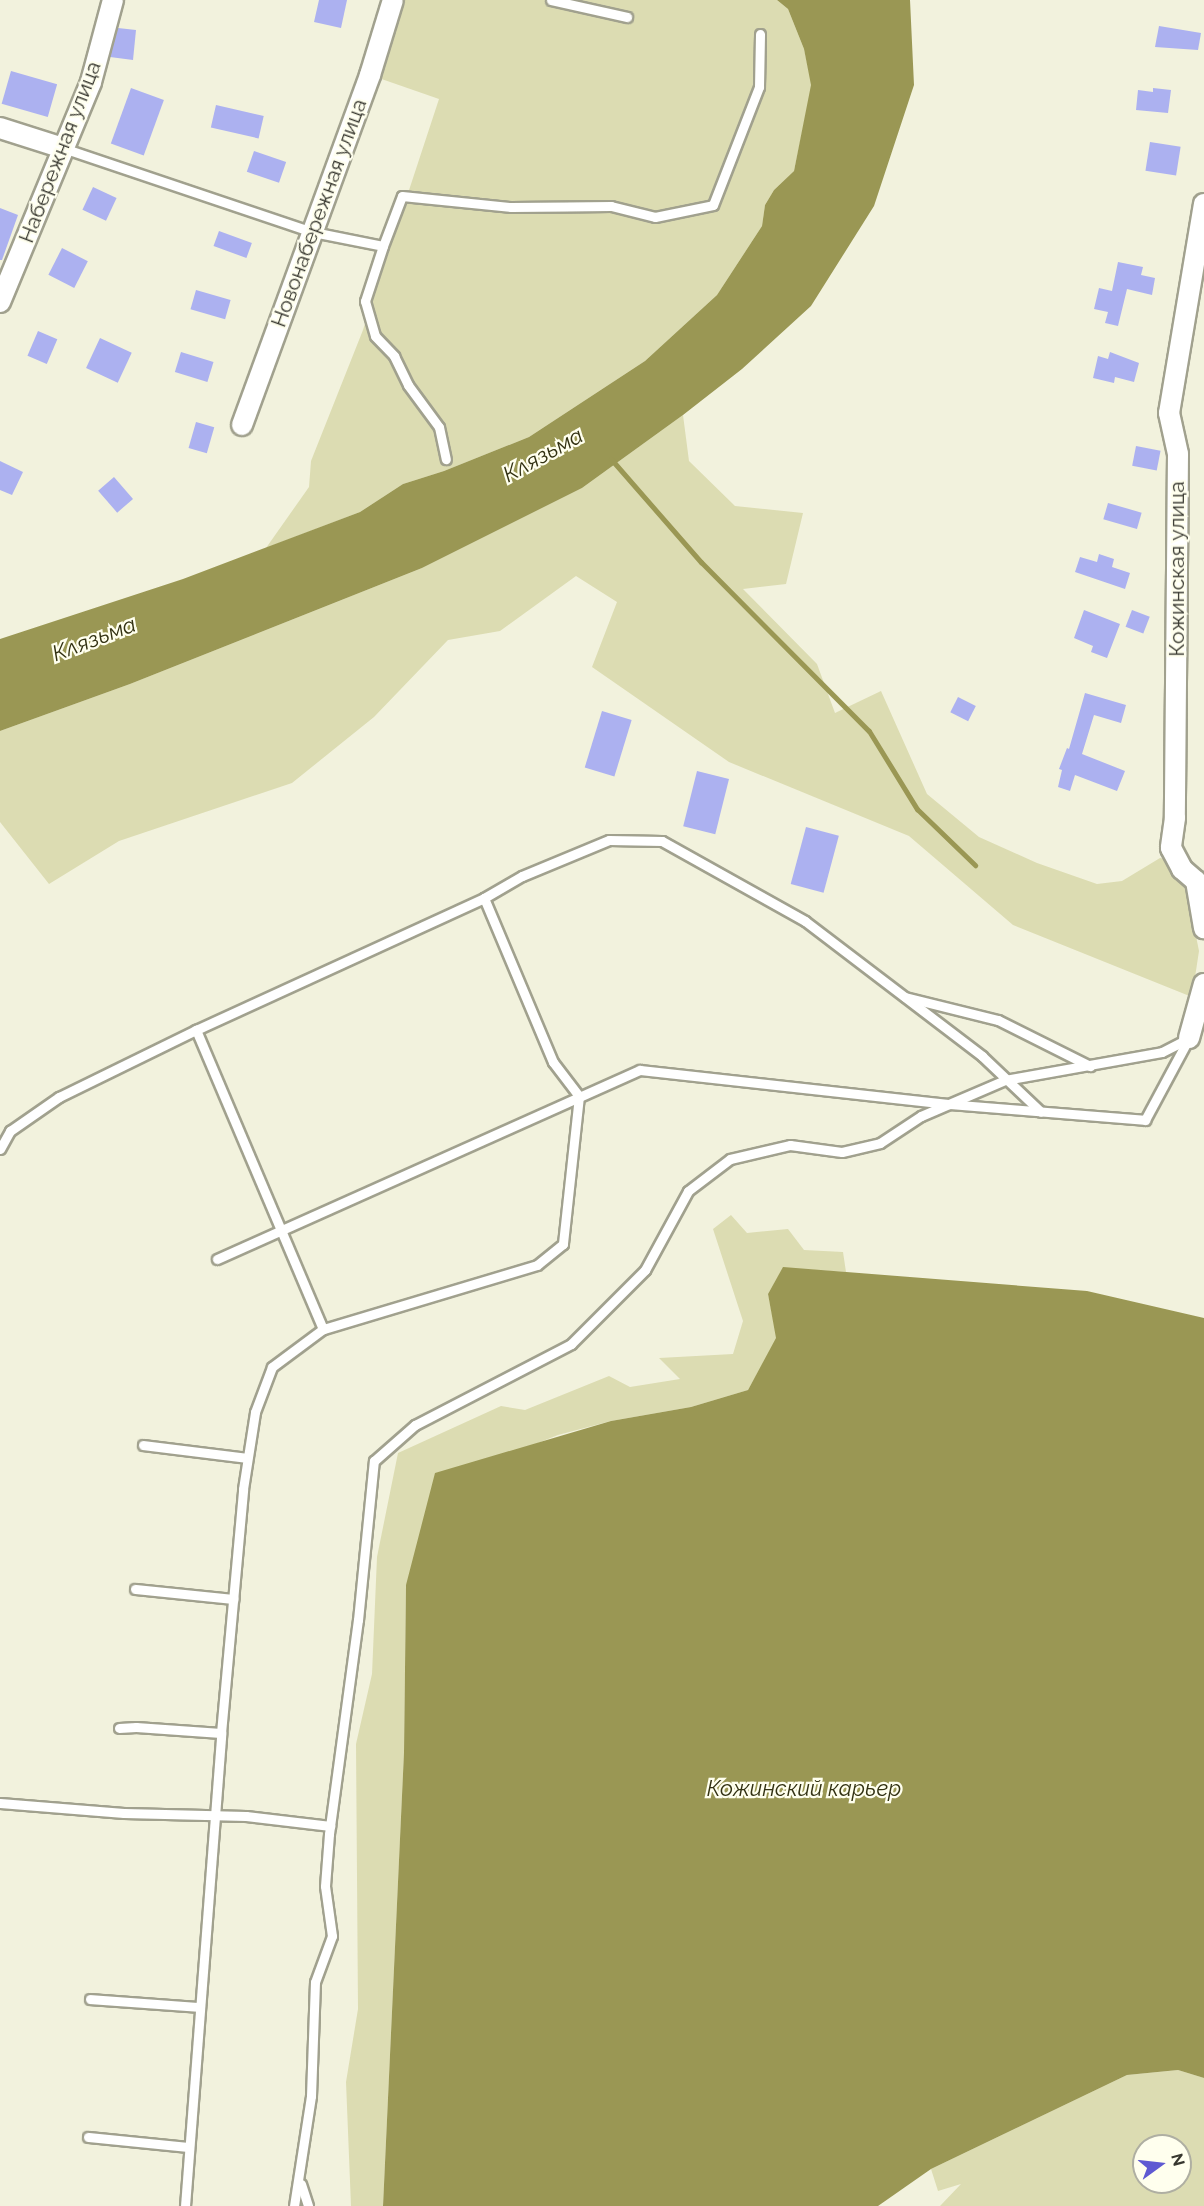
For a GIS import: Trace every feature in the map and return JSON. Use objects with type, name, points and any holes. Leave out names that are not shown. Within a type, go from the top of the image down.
[{"type":"street","name":"Набережная улица","points":[[0,302],[91,82],[113,0]]},
{"type":"street","name":"Новонабережная улица","points":[[242,425],[370,75],[393,0]]},
{"type":"street","points":[[0,128],[63,148]]},
{"type":"street","name":"Кожинская улица","points":[[1204,204],[1168,413],[1178,454],[1175,819],[1171,848],[1182,869],[1196,881],[1204,928]]},
{"type":"street","points":[[1189,1038],[1204,984]]},
{"type":"lane","points":[[551,0],[627,17]]},
{"type":"lane","points":[[446,459],[439,427],[408,385],[394,356],[375,336],[364,301],[402,196],[511,207],[611,206],[655,217],[713,205],[759,87],[760,34]]},
{"type":"lane","points":[[63,148],[313,232],[383,246]]},
{"type":"lane","points":[[0,1149],[10,1131],[59,1096],[196,1030],[484,898],[522,876],[609,840],[662,841],[805,921],[982,1056],[1041,1112]]},
{"type":"lane","points":[[185,2206],[214,1815],[247,1458],[255,1412],[272,1367],[323,1329],[537,1265],[563,1244],[579,1096],[553,1062],[484,898]]},
{"type":"lane","points":[[900,995],[998,1020],[1090,1066]]},
{"type":"lane","points":[[196,1030],[323,1329]]},
{"type":"lane","points":[[294,2206],[300,2181],[311,2096],[315,1982],[332,1936],[325,1886],[330,1826],[357,1620],[374,1461],[415,1425],[571,1344],[645,1270],[688,1191],[730,1159],[790,1145],[842,1152],[880,1143],[921,1116],[1005,1080],[1162,1052],[1189,1038]]},
{"type":"lane","points":[[216,1259],[280,1228],[640,1070],[948,1104],[1145,1120],[1189,1038]]},
{"type":"lane","points":[[143,1445],[247,1458]]},
{"type":"lane","points":[[135,1589],[233,1599]]},
{"type":"lane","points":[[119,1728],[136,1727],[221,1733]]},
{"type":"lane","points":[[0,1803],[124,1813],[214,1815],[330,1826]]},
{"type":"lane","points":[[90,1999],[200,2007]]},
{"type":"lane","points":[[88,2137],[189,2147]]},
{"type":"lane","points":[[300,2181],[308,2206]]},
{"type":"green space","points":[[393,0],[777,0],[788,9],[804,49],[812,85],[794,171],[774,190],[765,205],[762,226],[717,295],[645,361],[529,437],[444,471],[403,484],[360,512],[266,548],[309,487],[311,461],[363,330],[439,99],[370,75]]},
{"type":"green space","points":[[683,415],[689,461],[735,506],[803,513],[786,584],[743,589],[817,664],[835,713],[881,691],[927,794],[979,837],[1037,863],[1097,884],[1122,881],[1160,858],[1166,859],[1186,886],[1199,951],[1192,997],[1013,925],[909,836],[729,762],[592,667],[617,602],[576,576],[500,631],[448,640],[374,717],[292,783],[119,841],[49,884],[0,822],[0,731],[130,684],[422,568],[582,488]]},
{"type":"green space","points":[[731,1215],[747,1233],[788,1229],[804,1250],[843,1252],[846,1272],[783,1268],[768,1294],[777,1338],[748,1390],[691,1407],[611,1421],[558,1435],[523,1449],[406,1585],[404,1752],[383,2206],[351,2206],[346,2082],[358,2009],[356,1744],[372,1674],[377,1557],[398,1453],[501,1406],[525,1410],[609,1376],[630,1387],[680,1379],[659,1358],[733,1354],[743,1321],[713,1229]]},
{"type":"green space","points":[[1178,2070],[1204,2078],[1204,2206],[940,2206],[961,2184],[938,2191],[931,2169],[1127,2075]]},
{"type":"water","name":"Клязьма","points":[[777,0],[910,0],[914,85],[874,206],[811,306],[742,369],[582,488],[422,568],[130,684],[0,731],[0,639],[183,579],[360,512],[403,484],[444,471],[529,437],[645,361],[717,295],[762,226],[765,205],[774,190],[794,171],[811,85],[804,49],[788,9]]},
{"type":"water","name":"Кожинский карьер","points":[[783,1267],[1087,1291],[1204,1318],[1204,2078],[1178,2070],[1127,2075],[931,2169],[878,2206],[383,2206],[404,1752],[406,1585],[435,1473],[611,1421],[691,1407],[748,1390],[776,1338],[768,1294]]},
{"type":"building","points":[[319,0],[347,0],[341,28],[314,22]]},
{"type":"building","points":[[1159,26],[1201,33],[1198,50],[1155,47]]},
{"type":"building","points":[[118,28],[136,30],[133,60],[110,57]]},
{"type":"building","points":[[11,71],[57,84],[48,117],[2,104]]},
{"type":"building","points":[[131,88],[164,100],[144,155],[111,143]]},
{"type":"building","points":[[1153,88],[1171,90],[1168,113],[1136,110],[1138,90],[1153,92]]},
{"type":"building","points":[[216,105],[264,116],[259,138],[211,127]]},
{"type":"building","points":[[1150,142],[1181,147],[1176,175],[1145,171]]},
{"type":"building","points":[[254,151],[286,162],[279,183],[247,172]]},
{"type":"building","points":[[93,187],[117,198],[106,221],[82,210]]},
{"type":"building","points":[[0,208],[18,215],[2,260],[0,260]]},
{"type":"building","points":[[219,231],[252,243],[246,258],[214,246]]},
{"type":"building","points":[[62,248],[88,261],[74,288],[48,275]]},
{"type":"building","points":[[1118,262],[1143,267],[1141,275],[1155,278],[1152,295],[1127,289],[1118,326],[1105,323],[1108,312],[1094,309],[1099,288],[1112,291]]},
{"type":"building","points":[[196,290],[231,300],[225,319],[190,309]]},
{"type":"building","points":[[38,331],[57,339],[47,364],[27,356]]},
{"type":"building","points":[[100,338],[132,353],[118,383],[86,368]]},
{"type":"building","points":[[181,352],[214,362],[207,382],[175,372]]},
{"type":"building","points":[[1110,352],[1139,363],[1134,382],[1115,377],[1114,383],[1093,378],[1098,356],[1108,359]]},
{"type":"building","points":[[196,422],[214,427],[207,453],[189,448]]},
{"type":"building","points":[[1136,446],[1161,451],[1157,470],[1132,466]]},
{"type":"building","points":[[0,461],[23,472],[12,495],[0,490]]},
{"type":"building","points":[[114,477],[133,499],[117,513],[98,491]]},
{"type":"building","points":[[1108,503],[1142,513],[1137,529],[1103,519]]},
{"type":"building","points":[[1099,554],[1114,559],[1112,567],[1130,573],[1125,589],[1075,572],[1080,557],[1097,562]]},
{"type":"building","points":[[1084,610],[1120,624],[1107,658],[1091,652],[1093,646],[1074,638]]},
{"type":"building","points":[[1132,610],[1150,617],[1143,634],[1126,627]]},
{"type":"building","points":[[1085,693],[1126,705],[1121,723],[1094,715],[1082,754],[1125,771],[1117,791],[1075,775],[1070,791],[1058,787],[1062,770],[1059,769],[1067,748],[1069,749]]},
{"type":"building","points":[[958,697],[976,706],[968,721],[950,712]]},
{"type":"building","points":[[602,711],[632,720],[614,776],[585,767]]},
{"type":"building","points":[[697,771],[729,779],[715,834],[683,826]]},
{"type":"building","points":[[806,827],[839,836],[824,893],[791,884]]},
{"type":"waterway","points":[[611,459],[701,562],[869,731],[917,809],[975,865]]}]
